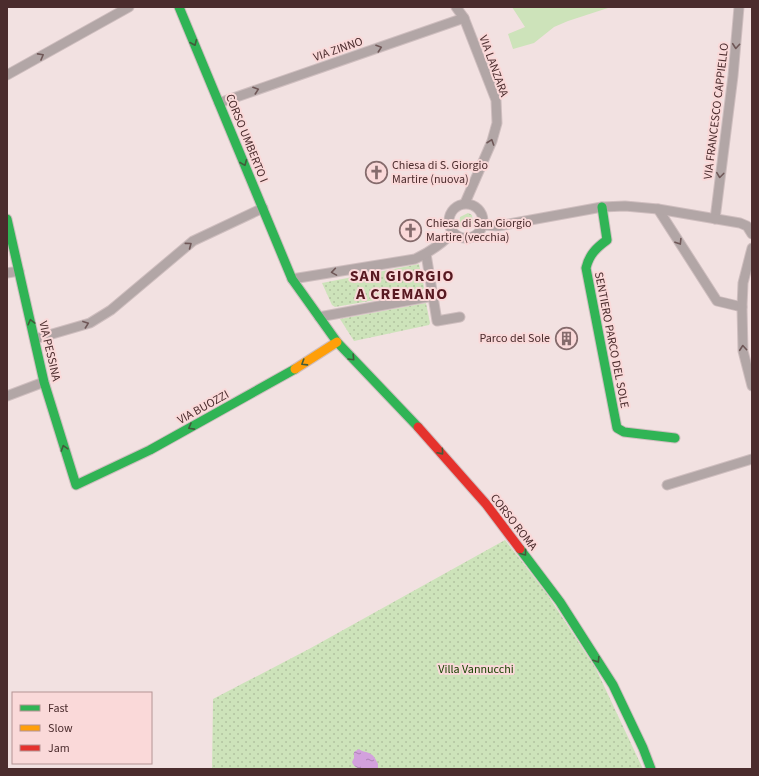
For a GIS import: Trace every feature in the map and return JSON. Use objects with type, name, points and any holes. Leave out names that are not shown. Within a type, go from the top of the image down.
[{"type":"street","points":[[7,75],[129,7]]},
{"type":"street","name":"CORSO UMBERTO I","points":[[179,7],[292,278],[319,317]]},
{"type":"street","name":"VIA LANZARA","points":[[456,7],[464,18],[496,100],[497,123],[492,141],[465,203]]},
{"type":"street","name":"VIA FRANCESCO CAPPIELLO","points":[[715,219],[734,76],[739,7]]},
{"type":"street","name":"VIA ZINNO","points":[[220,103],[464,18]]},
{"type":"street","points":[[465,203],[472,204],[482,212],[484,219],[483,225],[480,232],[474,237],[459,237],[453,232],[449,224],[450,214],[456,206],[465,203]]},
{"type":"street","points":[[483,225],[498,226],[602,207],[625,206],[658,209],[740,223],[747,226],[752,234]]},
{"type":"street","name":"SENTIERO PARCO DEL SOLE","points":[[602,207],[607,240],[593,250],[588,258],[586,268],[618,428],[624,432],[675,438]]},
{"type":"street","points":[[36,339],[90,323],[111,310],[193,241],[263,208]]},
{"type":"street","points":[[658,209],[717,301],[742,307]]},
{"type":"street","name":"VIA PESSINA","points":[[7,219],[36,339],[44,382],[76,485]]},
{"type":"street","points":[[292,278],[415,259],[426,254],[444,242],[453,232]]},
{"type":"street","points":[[752,248],[743,283],[742,307],[743,352],[752,386]]},
{"type":"street","points":[[426,254],[437,321],[460,317]]},
{"type":"street","points":[[7,260],[16,258]]},
{"type":"street","points":[[7,273],[19,271]]},
{"type":"street","points":[[319,317],[433,296]]},
{"type":"street","name":"CORSO ROMA","points":[[319,317],[337,342],[433,443],[486,504],[560,602],[613,685],[643,748],[651,769]]},
{"type":"street","name":"VIA BUOZZI","points":[[76,485],[150,450],[280,378],[337,342]]},
{"type":"street","points":[[7,396],[44,382]]},
{"type":"street","points":[[666,485],[752,459]]},
{"type":"green space","points":[[512,7],[611,7],[554,27],[534,43],[513,49],[508,34],[525,27]]},
{"type":"green space","points":[[468,213],[472,215],[473,223],[467,228],[459,227],[460,217]]},
{"type":"green space","points":[[419,264],[424,287],[422,292],[335,307],[332,305],[322,283]]},
{"type":"green space","points":[[426,303],[430,323],[429,325],[354,341],[340,319]]},
{"type":"green space","name":"Villa Vannucchi","points":[[505,540],[547,594],[596,669],[643,769],[212,769],[213,699],[309,649]]},
{"type":"water","points":[[359,749],[374,756],[378,764],[378,769],[359,769],[354,765],[352,762],[354,752]]},
{"type":"traffic: fast","points":[[179,7],[292,279],[337,342],[418,427]]},
{"type":"traffic: fast","points":[[602,207],[607,240],[594,252],[589,259],[586,268],[617,428],[624,432],[675,438]]},
{"type":"traffic: fast","points":[[7,219],[44,382],[76,485],[150,450],[295,369]]},
{"type":"traffic: fast","points":[[520,549],[560,602],[613,685],[643,748],[651,769]]},
{"type":"traffic: slow","points":[[295,369],[337,342]]},
{"type":"traffic: jam","points":[[418,427],[486,504],[520,549]]},
{"type":"place","name":"Chiesa di S. Giorgio Martire (nuova)","points":[[377,172]]},
{"type":"place","name":"Chiesa di San Giorgio Martire (vecchia)","points":[[410,230]]},
{"type":"place","name":"Parco del Sole","points":[[566,338]]},
{"type":"district","name":"SAN GIORGIO A CREMANO","points":[[402,284]]}]
